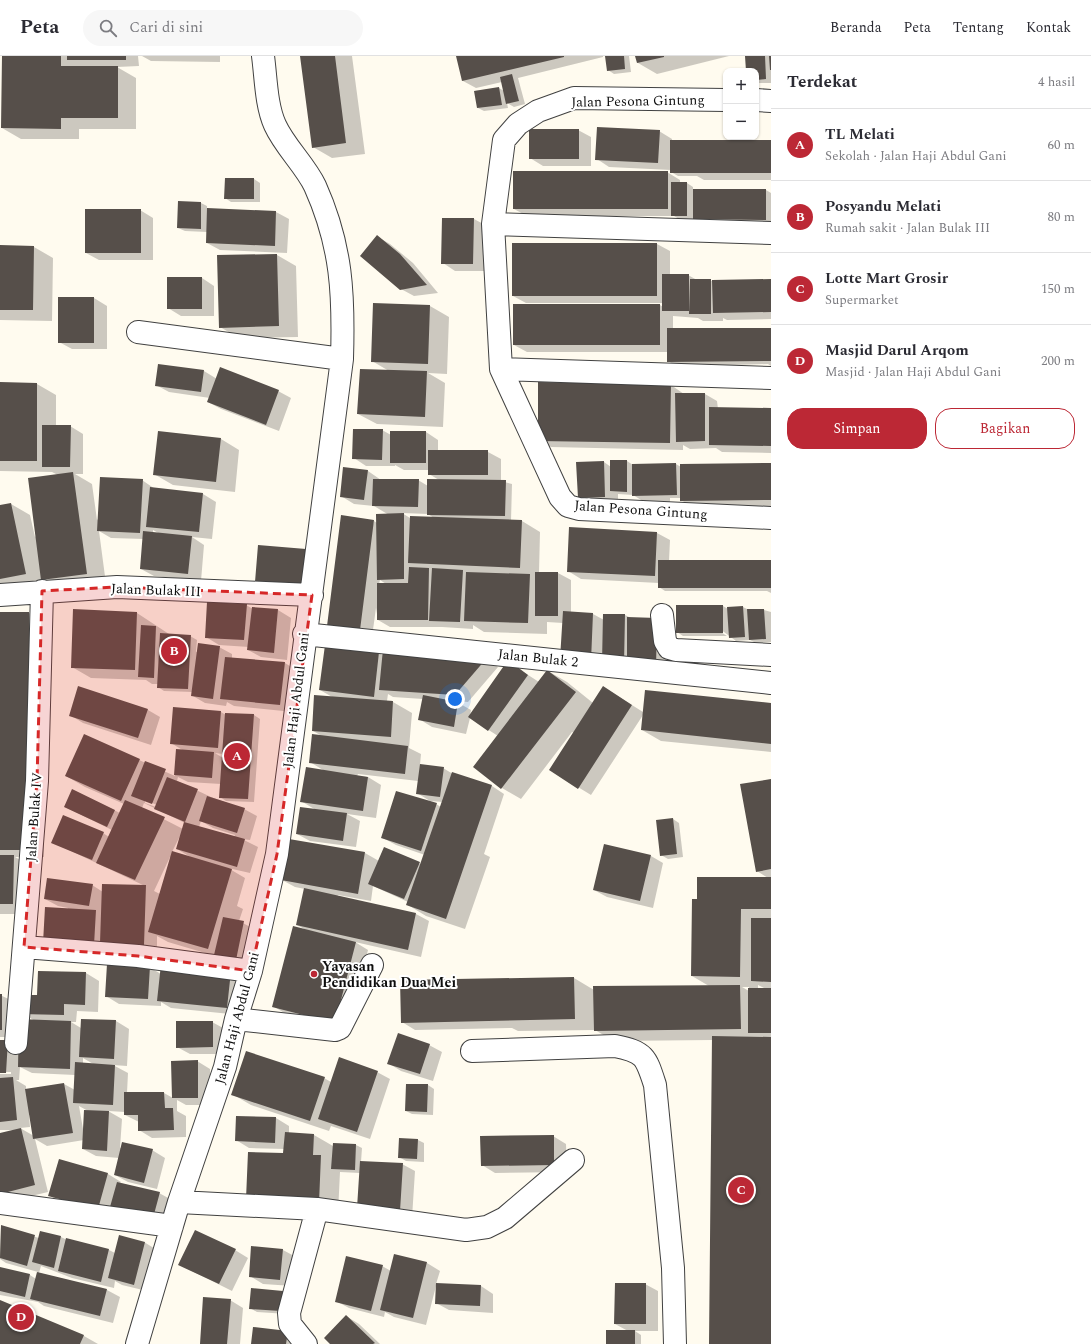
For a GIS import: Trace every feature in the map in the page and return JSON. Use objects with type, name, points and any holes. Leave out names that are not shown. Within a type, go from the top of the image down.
[{"type":"street","name":"Jalan Haji Abdul Gani","points":[[137,1344],[172,1226],[225,1067],[236,1018],[251,971],[277,854],[304,634],[312,595],[342,359],[344,311],[334,236],[314,185],[275,125],[270,109],[263,56]]},
{"type":"street","name":"Jalan Pesona Gintung","points":[[723,100],[574,98],[538,111],[518,124],[504,140],[493,224],[501,369],[560,497],[568,506],[578,509],[771,518]]},
{"type":"street","points":[[759,100],[771,101]]},
{"type":"street","points":[[493,224],[771,233]]},
{"type":"street","points":[[138,332],[342,359]]},
{"type":"street","points":[[501,369],[771,378]]},
{"type":"street","name":"Jalan Bulak III","points":[[0,595],[116,587],[312,595]]},
{"type":"street","name":"Jalan Bulak IV","points":[[16,1043],[38,781],[42,591]]},
{"type":"street","points":[[662,615],[666,641],[669,648],[676,650],[771,655]]},
{"type":"street","name":"Jalan Bulak 2","points":[[304,634],[771,683]]},
{"type":"street","points":[[24,947],[138,956],[251,971]]},
{"type":"street","points":[[236,1018],[335,1030],[340,1028],[372,965]]},
{"type":"street","points":[[472,1051],[615,1046],[634,1050],[647,1061],[655,1085],[672,1253],[675,1344]]},
{"type":"street","points":[[180,1202],[317,1209],[466,1230],[487,1227],[505,1218],[573,1160]]},
{"type":"street","points":[[0,1204],[172,1226]]},
{"type":"street","points":[[306,1344],[290,1324],[289,1313],[317,1209]]},
{"type":"highlighted area","points":[[117,587],[312,595],[277,854],[251,971],[138,956],[24,947],[37,781],[42,591]]},
{"type":"building","points":[[2,56],[61,56],[61,66],[118,66],[118,118],[61,118],[61,129],[1,128]]},
{"type":"building","points":[[67,56],[126,56],[126,60],[67,60]]},
{"type":"building","points":[[300,56],[335,56],[346,143],[312,148]]},
{"type":"building","points":[[456,56],[564,56],[564,57],[462,81]]},
{"type":"building","points":[[605,56],[624,56],[625,69],[607,71]]},
{"type":"building","points":[[635,56],[664,56],[664,57],[637,63]]},
{"type":"building","points":[[745,56],[765,56],[766,79],[759,80],[759,68],[746,68]]},
{"type":"building","points":[[769,56],[771,56],[771,70],[770,70]]},
{"type":"building","points":[[512,74],[519,101],[506,104],[500,77]]},
{"type":"building","points":[[499,87],[502,105],[477,108],[474,91]]},
{"type":"building","points":[[597,127],[660,130],[658,163],[595,160]]},
{"type":"building","points":[[529,129],[579,129],[579,159],[529,159]]},
{"type":"building","points":[[670,140],[771,140],[771,173],[670,173]]},
{"type":"building","points":[[513,171],[668,171],[668,209],[513,209]]},
{"type":"building","points":[[225,178],[254,178],[254,199],[224,199]]},
{"type":"building","points":[[671,182],[687,182],[687,216],[671,216]]},
{"type":"building","points":[[693,189],[766,189],[766,220],[693,219]]},
{"type":"building","points":[[178,201],[201,202],[201,229],[177,228]]},
{"type":"building","points":[[207,208],[276,211],[275,246],[206,243]]},
{"type":"building","points":[[85,209],[141,209],[141,253],[85,253]]},
{"type":"building","points":[[442,218],[474,218],[473,264],[441,264]]},
{"type":"building","points":[[377,235],[400,254],[427,285],[400,290],[360,256]]},
{"type":"building","points":[[512,243],[657,243],[657,296],[512,296]]},
{"type":"building","points":[[0,245],[34,246],[33,310],[0,310]]},
{"type":"building","points":[[277,254],[279,326],[219,328],[217,255]]},
{"type":"building","points":[[662,274],[689,274],[689,311],[662,311]]},
{"type":"building","points":[[167,277],[202,277],[202,309],[167,309]]},
{"type":"building","points":[[690,279],[711,279],[711,314],[689,314]]},
{"type":"building","points":[[771,279],[771,312],[713,313],[712,280]]},
{"type":"building","points":[[58,297],[94,297],[94,343],[58,343]]},
{"type":"building","points":[[373,303],[430,305],[428,364],[371,362]]},
{"type":"building","points":[[513,304],[660,304],[660,345],[513,345]]},
{"type":"building","points":[[667,328],[771,328],[771,361],[667,362]]},
{"type":"building","points":[[158,364],[204,370],[201,392],[155,386]]},
{"type":"building","points":[[220,367],[279,390],[266,425],[207,402]]},
{"type":"building","points":[[360,369],[427,371],[425,417],[357,414]]},
{"type":"building","points":[[0,382],[37,383],[37,461],[0,461]]},
{"type":"building","points":[[538,382],[671,384],[670,443],[538,441]]},
{"type":"building","points":[[675,393],[705,393],[705,441],[676,442]]},
{"type":"building","points":[[709,407],[771,408],[771,446],[709,445]]},
{"type":"building","points":[[42,425],[71,425],[70,467],[42,467]]},
{"type":"building","points":[[353,429],[383,429],[382,460],[352,459]]},
{"type":"building","points":[[158,431],[221,438],[216,482],[153,475]]},
{"type":"building","points":[[390,431],[426,431],[426,463],[390,463]]},
{"type":"building","points":[[428,450],[488,450],[488,475],[428,475]]},
{"type":"building","points":[[610,460],[627,460],[627,492],[610,491]]},
{"type":"building","points":[[604,461],[605,497],[578,498],[576,462]]},
{"type":"building","points":[[676,463],[677,495],[632,496],[632,464]]},
{"type":"building","points":[[771,463],[771,500],[680,501],[680,464]]},
{"type":"building","points":[[343,467],[368,470],[364,500],[340,497]]},
{"type":"building","points":[[73,472],[87,574],[41,580],[28,478]]},
{"type":"building","points":[[100,477],[143,479],[140,533],[97,531]]},
{"type":"building","points":[[373,479],[419,479],[418,507],[372,506]]},
{"type":"building","points":[[427,479],[506,480],[505,516],[427,515]]},
{"type":"building","points":[[150,487],[203,493],[199,532],[146,527]]},
{"type":"building","points":[[11,503],[26,574],[0,579],[0,505]]},
{"type":"building","points":[[404,513],[404,579],[377,580],[376,514]]},
{"type":"building","points":[[341,515],[374,520],[360,630],[327,626]]},
{"type":"building","points":[[410,516],[522,520],[520,568],[408,563]]},
{"type":"building","points":[[569,527],[657,532],[655,576],[567,572]]},
{"type":"building","points":[[143,531],[192,536],[188,574],[140,569]]},
{"type":"building","points":[[258,545],[306,549],[303,585],[255,582]]},
{"type":"building","points":[[658,560],[771,560],[771,588],[658,588]]},
{"type":"building","points":[[409,567],[429,568],[428,620],[377,620],[377,583],[408,583]]},
{"type":"building","points":[[432,568],[463,570],[460,622],[429,621]]},
{"type":"building","points":[[466,572],[530,574],[528,623],[464,621]]},
{"type":"building","points":[[535,572],[558,572],[558,616],[535,616]]},
{"type":"building","points":[[207,602],[247,604],[244,640],[205,638]]},
{"type":"building","points":[[676,605],[723,605],[723,633],[676,633]]},
{"type":"building","points":[[743,606],[745,637],[729,638],[727,607]]},
{"type":"building","points":[[252,607],[278,609],[274,653],[247,650]]},
{"type":"building","points":[[73,609],[137,612],[135,670],[71,668]]},
{"type":"building","points":[[747,609],[764,609],[766,639],[749,640]]},
{"type":"building","points":[[563,611],[593,613],[591,661],[560,659]]},
{"type":"building","points":[[0,612],[29,612],[31,850],[0,850]]},
{"type":"building","points":[[603,614],[625,614],[624,664],[602,663]]},
{"type":"building","points":[[627,617],[657,618],[656,668],[627,667]]},
{"type":"building","points":[[141,625],[156,626],[154,678],[138,677]]},
{"type":"building","points":[[160,633],[191,635],[188,689],[157,688]]},
{"type":"building","points":[[198,643],[220,646],[213,699],[191,696]]},
{"type":"building","points":[[325,645],[379,652],[374,697],[319,690]]},
{"type":"building","points":[[383,649],[486,659],[455,695],[379,690]]},
{"type":"building","points":[[225,657],[285,662],[280,705],[220,699]]},
{"type":"building","points":[[508,660],[528,675],[488,731],[468,717]]},
{"type":"building","points":[[547,670],[576,692],[501,789],[473,767]]},
{"type":"building","points":[[78,686],[148,709],[138,738],[69,716]]},
{"type":"building","points":[[603,686],[632,705],[578,789],[549,770]]},
{"type":"building","points":[[645,690],[771,703],[771,744],[641,730]]},
{"type":"building","points":[[314,695],[393,701],[391,737],[312,731]]},
{"type":"building","points":[[423,695],[458,702],[454,727],[418,720]]},
{"type":"building","points":[[173,707],[221,711],[218,748],[170,744]]},
{"type":"building","points":[[225,713],[254,714],[248,799],[219,798]]},
{"type":"building","points":[[84,734],[140,759],[121,801],[65,776]]},
{"type":"building","points":[[312,734],[408,746],[405,774],[309,763]]},
{"type":"building","points":[[176,749],[214,752],[212,778],[174,775]]},
{"type":"building","points":[[145,761],[166,769],[152,804],[131,796]]},
{"type":"building","points":[[420,764],[444,767],[440,797],[416,794]]},
{"type":"building","points":[[306,767],[368,777],[363,811],[300,802]]},
{"type":"building","points":[[452,772],[492,785],[446,919],[406,905]]},
{"type":"building","points":[[167,777],[198,789],[185,822],[154,809]]},
{"type":"building","points":[[771,779],[771,869],[756,872],[740,784]]},
{"type":"building","points":[[72,789],[115,810],[107,827],[64,807]]},
{"type":"building","points":[[396,791],[437,803],[421,851],[381,838]]},
{"type":"building","points":[[207,796],[245,808],[237,833],[199,821]]},
{"type":"building","points":[[125,800],[165,817],[135,880],[96,863]]},
{"type":"building","points":[[300,807],[347,813],[343,841],[296,834]]},
{"type":"building","points":[[63,815],[104,832],[92,860],[51,843]]},
{"type":"building","points":[[673,818],[677,854],[660,856],[656,820]]},
{"type":"building","points":[[184,822],[245,839],[237,867],[176,849]]},
{"type":"building","points":[[289,839],[365,852],[358,894],[281,880]]},
{"type":"building","points":[[604,844],[651,855],[640,901],[593,890]]},
{"type":"building","points":[[384,847],[420,862],[404,899],[368,884]]},
{"type":"building","points":[[172,851],[232,869],[208,949],[148,932]]},
{"type":"building","points":[[0,855],[14,855],[13,904],[0,904]]},
{"type":"building","points":[[697,877],[771,877],[771,909],[741,909],[740,977],[691,976],[692,899],[697,899]]},
{"type":"building","points":[[47,878],[93,884],[89,906],[44,899]]},
{"type":"building","points":[[102,884],[146,885],[144,945],[100,943]]},
{"type":"building","name":"Yayasan Pendidikan Dua Mei","points":[[304,888],[416,913],[408,950],[296,925]]},
{"type":"building","points":[[45,907],[96,910],[94,945],[43,943]]},
{"type":"building","points":[[223,917],[244,921],[236,960],[214,955]]},
{"type":"building","points":[[751,918],[771,918],[771,982],[751,981]]},
{"type":"building","name":"Yayasan Pendidikan Dua Mei","points":[[293,926],[356,942],[335,1023],[272,1007]]},
{"type":"building","points":[[107,964],[150,966],[148,999],[105,997]]},
{"type":"building","points":[[161,964],[231,971],[227,1008],[157,1001]]},
{"type":"building","points":[[38,971],[86,972],[85,1005],[64,1004],[64,1015],[21,1014],[22,995],[37,995]]},
{"type":"building","points":[[574,977],[575,1019],[401,1023],[400,980]]},
{"type":"building","points":[[740,985],[741,1029],[594,1031],[593,986]]},
{"type":"building","points":[[748,988],[771,988],[771,1033],[748,1033]]},
{"type":"building","points":[[0,994],[2,994],[2,1030],[0,1030]]},
{"type":"building","points":[[19,1019],[71,1021],[70,1069],[18,1067]]},
{"type":"building","points":[[81,1019],[116,1020],[114,1059],[79,1057]]},
{"type":"building","points":[[176,1021],[213,1021],[213,1047],[176,1048]]},
{"type":"building","points":[[398,1033],[430,1044],[420,1074],[387,1064]]},
{"type":"building","points":[[712,1036],[771,1037],[771,1344],[709,1344]]},
{"type":"building","points":[[0,1040],[8,1040],[6,1073],[0,1073]]},
{"type":"building","points":[[246,1051],[325,1077],[310,1121],[231,1095]]},
{"type":"building","points":[[339,1057],[378,1071],[357,1132],[318,1119]]},
{"type":"building","points":[[198,1060],[198,1098],[172,1098],[171,1061]]},
{"type":"building","points":[[75,1062],[115,1065],[113,1105],[73,1103]]},
{"type":"building","points":[[13,1077],[17,1120],[0,1122],[0,1078]]},
{"type":"building","points":[[64,1083],[73,1133],[33,1139],[25,1089]]},
{"type":"building","points":[[406,1084],[428,1084],[427,1112],[405,1111]]},
{"type":"building","points":[[124,1092],[164,1092],[165,1108],[173,1108],[174,1130],[138,1131],[138,1115],[124,1115]]},
{"type":"building","points":[[84,1110],[109,1111],[107,1151],[82,1149]]},
{"type":"building","points":[[236,1116],[276,1117],[275,1143],[235,1141]]},
{"type":"building","points":[[21,1128],[35,1185],[0,1194],[0,1133]]},
{"type":"building","points":[[285,1132],[314,1134],[313,1155],[321,1155],[319,1203],[246,1199],[248,1152],[283,1153]]},
{"type":"building","points":[[554,1135],[554,1165],[481,1166],[480,1136]]},
{"type":"building","points":[[399,1138],[418,1139],[417,1159],[398,1158]]},
{"type":"building","points":[[122,1142],[153,1149],[144,1183],[114,1175]]},
{"type":"building","points":[[333,1143],[356,1144],[355,1170],[331,1169]]},
{"type":"building","points":[[59,1159],[108,1173],[98,1209],[48,1196]]},
{"type":"building","points":[[360,1161],[403,1163],[400,1211],[357,1208]]},
{"type":"building","points":[[117,1182],[160,1192],[153,1218],[110,1207]]},
{"type":"building","points":[[1,1225],[35,1235],[27,1266],[0,1258]]},
{"type":"building","points":[[195,1230],[236,1249],[219,1284],[178,1265]]},
{"type":"building","points":[[40,1231],[61,1236],[54,1268],[32,1262]]},
{"type":"building","points":[[119,1235],[145,1242],[134,1285],[108,1278]]},
{"type":"building","points":[[66,1238],[109,1249],[101,1282],[58,1271]]},
{"type":"building","points":[[251,1246],[283,1249],[280,1280],[249,1277]]},
{"type":"building","points":[[394,1254],[427,1262],[413,1318],[380,1310]]},
{"type":"building","points":[[346,1256],[383,1265],[371,1311],[335,1302]]},
{"type":"building","points":[[0,1267],[30,1274],[25,1297],[0,1291]]},
{"type":"building","points":[[37,1272],[107,1289],[100,1316],[30,1299]]},
{"type":"building","points":[[436,1283],[481,1285],[480,1306],[435,1304]]},
{"type":"building","points":[[615,1283],[646,1283],[646,1324],[614,1324]]},
{"type":"building","points":[[251,1288],[283,1291],[281,1311],[249,1309]]},
{"type":"building","points":[[203,1297],[231,1299],[227,1344],[200,1344]]},
{"type":"building","points":[[0,1300],[84,1335],[80,1344],[0,1344]]},
{"type":"building","points":[[346,1315],[375,1343],[330,1344],[324,1338]]},
{"type":"building","points":[[253,1327],[288,1331],[286,1344],[251,1344]]},
{"type":"building","points":[[606,1330],[635,1330],[635,1344],[606,1344]]},
{"type":"place","name":"Posyandu Melati","points":[[174,651]]},
{"type":"place","name":"TL Melati","points":[[237,756]]},
{"type":"place","name":"Yayasan Pendidikan Dua Mei","points":[[314,974]]},
{"type":"place","name":"Lotte Mart Grosir","points":[[741,1190]]},
{"type":"place","name":"Masjid Darul Arqom","points":[[21,1317]]}]
